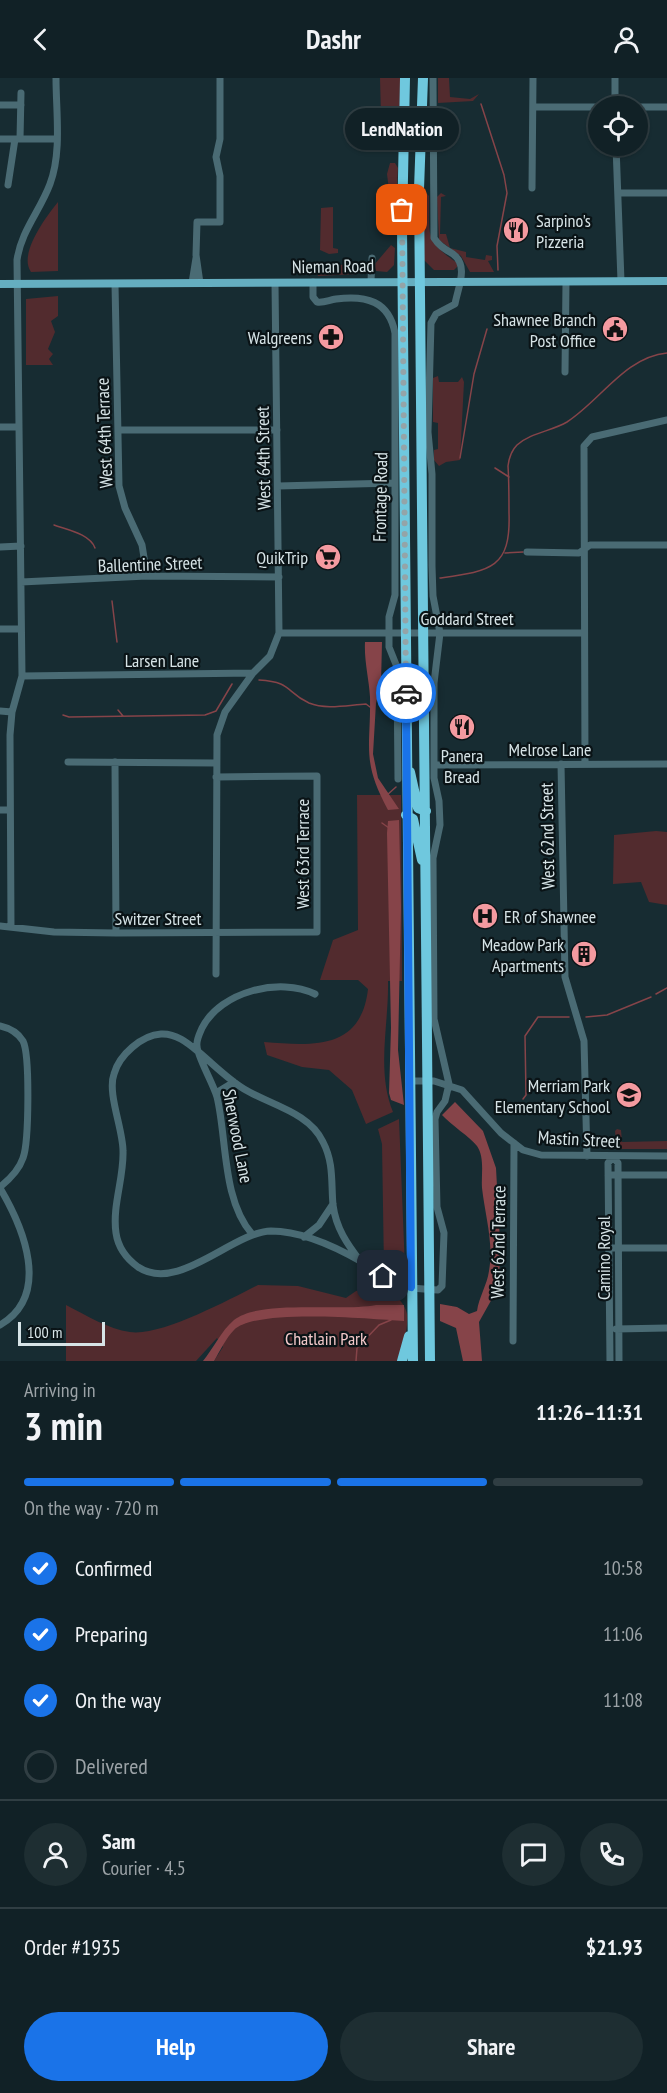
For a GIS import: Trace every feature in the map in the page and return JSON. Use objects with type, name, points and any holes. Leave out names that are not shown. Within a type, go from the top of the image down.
[{"type":"highway","points":[[405,78],[402,282],[413,1361]]},
{"type":"highway","points":[[423,78],[419,189],[430,1361]]},
{"type":"highway","points":[[406,760],[418,808],[426,811]]},
{"type":"highway","points":[[398,779],[406,796]]},
{"type":"highway","points":[[406,815],[413,819],[427,874]]},
{"type":"highway","points":[[402,1361],[412,1325]]},
{"type":"main road","name":"Nieman Road","points":[[0,284],[667,281]]},
{"type":"street","points":[[11,926],[12,712],[22,676],[17,284],[19,249],[24,232],[50,184],[56,165],[56,78]]},
{"type":"street","points":[[196,283],[197,222],[220,222],[220,176],[216,157],[220,139],[220,78]]},
{"type":"street","points":[[361,1262],[345,1241],[333,1204],[331,1164],[319,1134],[302,1119],[234,1082],[177,1037],[161,1034],[142,1040],[124,1057],[114,1073],[112,1082],[124,1151],[116,1216],[117,1238],[126,1256],[134,1263],[149,1272],[158,1274],[211,1257],[252,1234],[275,1231],[304,1237],[361,1262],[395,1283],[411,1287],[440,1289],[444,1282],[444,1233],[436,1200],[435,1119],[445,1101],[449,1084],[434,1019],[433,858],[439,834],[440,811],[434,765],[434,672],[440,633],[433,596],[432,474],[428,432],[431,323],[436,314],[455,304],[463,269],[460,260],[438,244],[434,238],[433,78]]},
{"type":"street","points":[[532,188],[533,78]]},
{"type":"street","points":[[615,78],[615,96]]},
{"type":"street","points":[[8,185],[18,139],[21,93]]},
{"type":"street","points":[[0,105],[21,105]]},
{"type":"street","points":[[533,107],[588,107]]},
{"type":"street","points":[[648,107],[667,107]]},
{"type":"street","points":[[0,140],[57,139]]},
{"type":"street","points":[[616,156],[621,281]]},
{"type":"street","points":[[419,189],[433,189]]},
{"type":"street","points":[[618,194],[667,193]]},
{"type":"street","points":[[371,281],[372,258]]},
{"type":"street","name":"Frontage Road","points":[[313,282],[314,297],[317,302],[343,299],[370,301],[385,308],[393,322],[396,450],[395,595],[389,617],[389,647],[398,667],[398,779]]},
{"type":"street","points":[[565,372],[566,282]]},
{"type":"street","name":"West 64th Street","points":[[275,283],[279,633]]},
{"type":"street","name":"West 64th Terrace","points":[[116,284],[119,486],[125,508],[142,545],[147,576]]},
{"type":"street","points":[[585,764],[583,454],[586,442],[604,433],[667,420]]},
{"type":"street","points":[[0,427],[19,427]]},
{"type":"street","points":[[118,430],[277,430]]},
{"type":"street","points":[[278,486],[394,483]]},
{"type":"street","points":[[527,552],[579,553],[590,545],[667,545]]},
{"type":"street","points":[[0,547],[21,546]]},
{"type":"street","name":"Ballentine Street","points":[[21,582],[147,576],[279,577]]},
{"type":"street","points":[[0,629],[21,629]]},
{"type":"street","points":[[216,974],[217,735],[221,719],[252,673],[270,656],[279,633]]},
{"type":"street","name":"Goddard Street","points":[[279,633],[583,633]]},
{"type":"street","name":"Larsen Lane","points":[[22,676],[252,673]]},
{"type":"street","points":[[0,711],[12,712]]},
{"type":"street","points":[[68,762],[216,763]]},
{"type":"street","points":[[115,762],[116,933]]},
{"type":"street","name":"Melrose Lane","points":[[434,765],[667,764]]},
{"type":"street","name":"West 62nd Street","points":[[561,765],[565,977],[584,1041],[587,1156]]},
{"type":"street","name":"West 63rd Terrace","points":[[216,777],[317,776],[318,932]]},
{"type":"street","points":[[0,810],[10,810]]},
{"type":"street","points":[[426,811],[440,811]]},
{"type":"street","name":"Switzer Street","points":[[0,926],[54,932],[318,932]]},
{"type":"street","points":[[198,1052],[199,1036],[206,1021],[232,998],[273,988],[295,987],[315,994]]},
{"type":"street","points":[[0,1026],[19,1035],[26,1050],[26,1149],[18,1168],[0,1188],[17,1220],[29,1266],[28,1283],[20,1306],[0,1325]]},
{"type":"street","name":"Sherwood Lane","points":[[198,1052],[216,1093],[231,1184],[241,1216],[252,1234]]},
{"type":"street","name":"Mastin Street","points":[[409,1081],[449,1084],[471,1098],[501,1134],[523,1150],[541,1155],[667,1156]]},
{"type":"street","points":[[216,1093],[234,1082]]},
{"type":"street","name":"West 62nd Terrace","points":[[513,1341],[514,1143]]},
{"type":"street","points":[[610,1361],[608,1163],[613,1157]]},
{"type":"street","name":"Camino Royal","points":[[613,1157],[618,1162],[619,1361]]},
{"type":"street","points":[[608,1175],[667,1175]]},
{"type":"street","points":[[304,1237],[319,1224],[333,1204]]},
{"type":"street","points":[[608,1248],[667,1248]]},
{"type":"street","points":[[609,1329],[667,1328]]},
{"type":"green space","points":[[380,78],[401,78],[399,147],[395,151],[384,151],[380,145],[381,141],[386,140],[385,117],[381,116]]},
{"type":"green space","points":[[438,78],[449,78],[450,97],[470,99],[479,94],[473,101],[438,103]]},
{"type":"green space","points":[[390,163],[395,163],[398,168],[394,231],[387,174]]},
{"type":"green space","points":[[441,193],[446,196],[441,197],[440,234],[446,234],[450,248],[439,240],[437,197]]},
{"type":"green space","points":[[427,194],[429,196],[430,235],[438,248],[456,262],[458,266],[454,270],[434,270],[424,260],[424,196]]},
{"type":"green space","points":[[58,202],[58,271],[31,272],[28,256],[31,246],[41,226]]},
{"type":"green space","points":[[333,207],[333,248],[338,249],[338,253],[329,254],[320,250],[321,208]]},
{"type":"green space","points":[[391,245],[395,248],[394,265],[387,272],[376,271],[374,265]]},
{"type":"green space","points":[[450,248],[466,252],[466,257],[485,260],[486,255],[492,256],[492,260],[488,261],[494,272],[470,272],[461,256]]},
{"type":"green space","points":[[362,265],[362,271],[357,274],[318,276],[316,270],[320,266]]},
{"type":"green space","points":[[58,296],[58,316],[51,321],[55,332],[48,349],[53,354],[49,359],[53,365],[26,365],[26,299]]},
{"type":"green space","points":[[438,376],[439,382],[458,382],[462,377],[464,382],[460,460],[446,462],[439,466],[434,460],[434,450],[438,449],[438,423],[433,422],[433,378]]},
{"type":"green space","points":[[357,795],[401,795],[402,981],[388,981],[384,1064],[388,1096],[393,1112],[366,1124],[352,1090],[329,1070],[302,1067],[267,1055],[264,1042],[300,1044],[332,1040],[345,1034],[356,1024],[364,1009],[368,989],[358,980],[320,980],[333,940],[358,930]]},
{"type":"green space","points":[[667,832],[667,905],[649,902],[641,882],[613,884],[614,835]]},
{"type":"green space","points":[[399,1119],[405,1269],[398,1278],[390,1275],[384,1269],[382,1144],[378,1129]]},
{"type":"green space","points":[[621,1130],[622,1142],[667,1141],[667,1149],[617,1149],[615,1131]]},
{"type":"green space","name":"Chatlain Park","points":[[258,1285],[298,1286],[346,1298],[368,1286],[386,1289],[400,1300],[407,1314],[406,1332],[397,1361],[214,1361],[223,1347],[217,1338],[196,1361],[66,1361],[66,1305],[114,1328],[143,1332],[159,1329],[195,1316]]},
{"type":"shaded area","points":[[365,642],[382,642],[381,684],[376,703],[373,754],[378,778],[399,809],[388,810],[371,766],[369,754],[370,697]]},
{"type":"shaded area","points":[[399,820],[401,907],[398,1050],[404,1105],[391,1100],[389,1093],[391,1028],[387,833],[388,821]]},
{"type":"shaded area","points":[[455,1102],[483,1131],[496,1168],[501,1261],[493,1297],[479,1322],[482,1361],[463,1361],[456,1328],[440,1321],[440,1304],[457,1307],[469,1314],[477,1311],[488,1276],[490,1261],[490,1240],[479,1151],[474,1142],[442,1115]]},
{"type":"shaded area","points":[[404,1305],[404,1321],[315,1316],[265,1319],[246,1323],[234,1330],[214,1361],[203,1361],[229,1324],[246,1314],[281,1308]]},
{"type":"waterway","points":[[481,104],[504,175],[507,193],[497,246],[498,270]]},
{"type":"waterway","points":[[460,458],[474,374],[487,329]]},
{"type":"waterway","points":[[440,578],[484,569],[494,564],[501,556],[509,532],[508,466],[517,445],[567,422],[638,362],[667,353]]},
{"type":"waterway","points":[[495,468],[509,477]]},
{"type":"waterway","points":[[54,525],[84,536],[95,548]]},
{"type":"waterway","points":[[505,553],[523,552]]},
{"type":"waterway","points":[[112,601],[117,642]]},
{"type":"waterway","points":[[259,680],[283,685],[301,699],[316,705],[337,707],[366,704],[370,707]]},
{"type":"waterway","points":[[63,715],[69,717],[205,715],[216,711],[232,684]]},
{"type":"waterway","points":[[118,710],[123,716]]},
{"type":"waterway","points":[[387,795],[396,787]]},
{"type":"waterway","points":[[382,823],[389,828]]},
{"type":"waterway","points":[[656,994],[667,988]]},
{"type":"waterway","points":[[586,1017],[607,1015],[651,997]]},
{"type":"waterway","points":[[523,1099],[526,1095],[525,1036],[538,1017],[569,1017]]},
{"type":"waterway","points":[[356,1361],[357,1348],[379,1325],[391,1320]]},
{"type":"way so far","points":[[402,210],[406,693]]},
{"type":"place","name":"LendNation","points":[[402,210]]},
{"type":"place","name":"Sarpino's Pizzeria","points":[[516,230]]},
{"type":"place","name":"Shawnee Branch Post Office","points":[[615,329]]},
{"type":"place","name":"Walgreens","points":[[331,337]]},
{"type":"place","name":"QuikTrip","points":[[328,557]]},
{"type":"place","name":"Panera Bread","points":[[462,727]]},
{"type":"place","name":"ER of Shawnee","points":[[485,916]]},
{"type":"place","name":"Meadow Park Apartments","points":[[584,954]]},
{"type":"place","name":"Merriam Park Elementary School","points":[[629,1095]]},
{"type":"route","points":[[383,1276],[405,1287],[411,1287],[406,693]]}]
